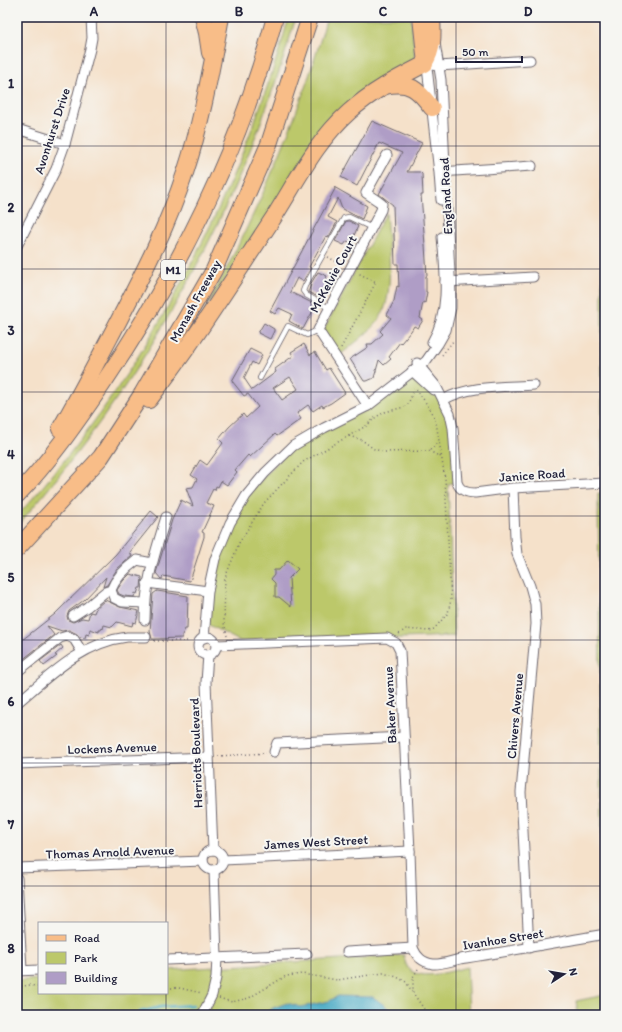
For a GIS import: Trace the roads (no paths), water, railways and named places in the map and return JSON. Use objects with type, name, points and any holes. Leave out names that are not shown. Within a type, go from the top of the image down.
[{"type":"highway","points":[[203,17],[207,33],[211,68]]},
{"type":"highway","points":[[21,491],[79,396],[157,246],[171,212],[195,141],[221,17]]},
{"type":"highway","name":"M1","points":[[21,491],[73,427],[111,372],[140,328],[176,264],[217,180],[234,141],[262,61],[275,17]]},
{"type":"highway","name":"Monash Freeway","points":[[17,548],[101,458],[142,394],[214,270],[269,144],[310,17]]},
{"type":"highway","points":[[101,458],[126,431],[200,329],[272,220],[318,146],[348,113],[369,95],[381,87],[432,65]]},
{"type":"highway","points":[[381,87],[397,84],[410,86],[437,108]]},
{"type":"main road","name":"England Road","points":[[420,17],[432,65]]},
{"type":"main road","points":[[432,65],[431,54],[434,35],[433,17]]},
{"type":"street","name":"Avonhurst Drive","points":[[17,246],[56,169],[65,144],[90,49],[92,38],[91,17]]},
{"type":"street","points":[[432,65],[530,60]]},
{"type":"street","name":"England Road","points":[[416,367],[439,336],[451,305],[448,282],[437,108],[432,65],[427,67],[437,108]]},
{"type":"street","points":[[17,129],[65,144]]},
{"type":"street","name":"McKelvie Court","points":[[368,406],[318,330],[381,210],[382,204],[366,193],[387,155]]},
{"type":"street","points":[[442,172],[532,166]]},
{"type":"street","points":[[448,282],[533,277]]},
{"type":"street","points":[[204,638],[212,638],[216,645],[215,650],[208,655],[203,654],[199,649],[200,641],[204,638],[208,591],[215,559],[230,523],[246,496],[265,473],[294,446],[324,428],[368,406],[416,367],[443,400],[465,390],[534,385]]},
{"type":"street","name":"Janice Road","points":[[443,400],[449,410],[452,423],[457,482],[461,489],[470,493],[513,488],[605,483]]},
{"type":"street","name":"Chivers Avenue","points":[[513,488],[517,554],[530,586],[535,604],[536,624],[521,792],[529,948]]},
{"type":"street","points":[[145,620],[147,583],[166,518]]},
{"type":"street","points":[[145,603],[122,602],[114,598],[111,590],[115,581],[138,560],[152,563]]},
{"type":"street","points":[[147,583],[208,591]]},
{"type":"street","points":[[73,616],[105,592],[111,590]]},
{"type":"street","points":[[17,672],[60,638],[67,636],[74,639],[82,652]]},
{"type":"street","points":[[17,703],[60,667],[82,652],[104,643],[126,638],[146,637]]},
{"type":"street","name":"Baker Avenue","points":[[216,645],[387,638],[396,643],[400,651],[410,851],[412,948]]},
{"type":"street","name":"Herriotts Boulevard","points":[[208,655],[206,682],[213,850]]},
{"type":"street","points":[[273,734],[277,743],[274,752]]},
{"type":"street","points":[[277,743],[404,738]]},
{"type":"street","name":"Lockens Avenue","points":[[17,764],[209,757]]},
{"type":"street","points":[[213,850],[220,852],[223,860],[221,867],[214,870],[207,867],[203,861],[203,857],[207,852],[213,850]]},
{"type":"street","name":"James West Street","points":[[223,860],[410,851]]},
{"type":"street","name":"Thomas Arnold Avenue","points":[[17,868],[203,861]]},
{"type":"street","points":[[202,1015],[212,995],[216,978],[217,957],[214,870]]},
{"type":"street","points":[[17,878],[19,971],[38,970]]},
{"type":"street","name":"Ivanhoe Street","points":[[412,948],[416,956],[423,962],[435,964],[605,934]]},
{"type":"street","points":[[347,952],[412,948]]},
{"type":"street","points":[[168,960],[307,954]]},
{"type":"lane","points":[[330,308],[306,295],[303,291],[344,218],[349,217],[372,228]]},
{"type":"lane","points":[[260,378],[288,326],[307,335],[318,330]]},
{"type":"water","points":[[338,996],[373,997],[387,1007],[394,1015],[312,1015],[306,1012],[304,1015],[263,1015],[273,1008],[287,1003],[301,1007],[329,1001]]},
{"type":"waterway","points":[[140,1012],[161,1007],[193,1005]]},
{"type":"waterway","points":[[219,1012],[237,1015]]}]
